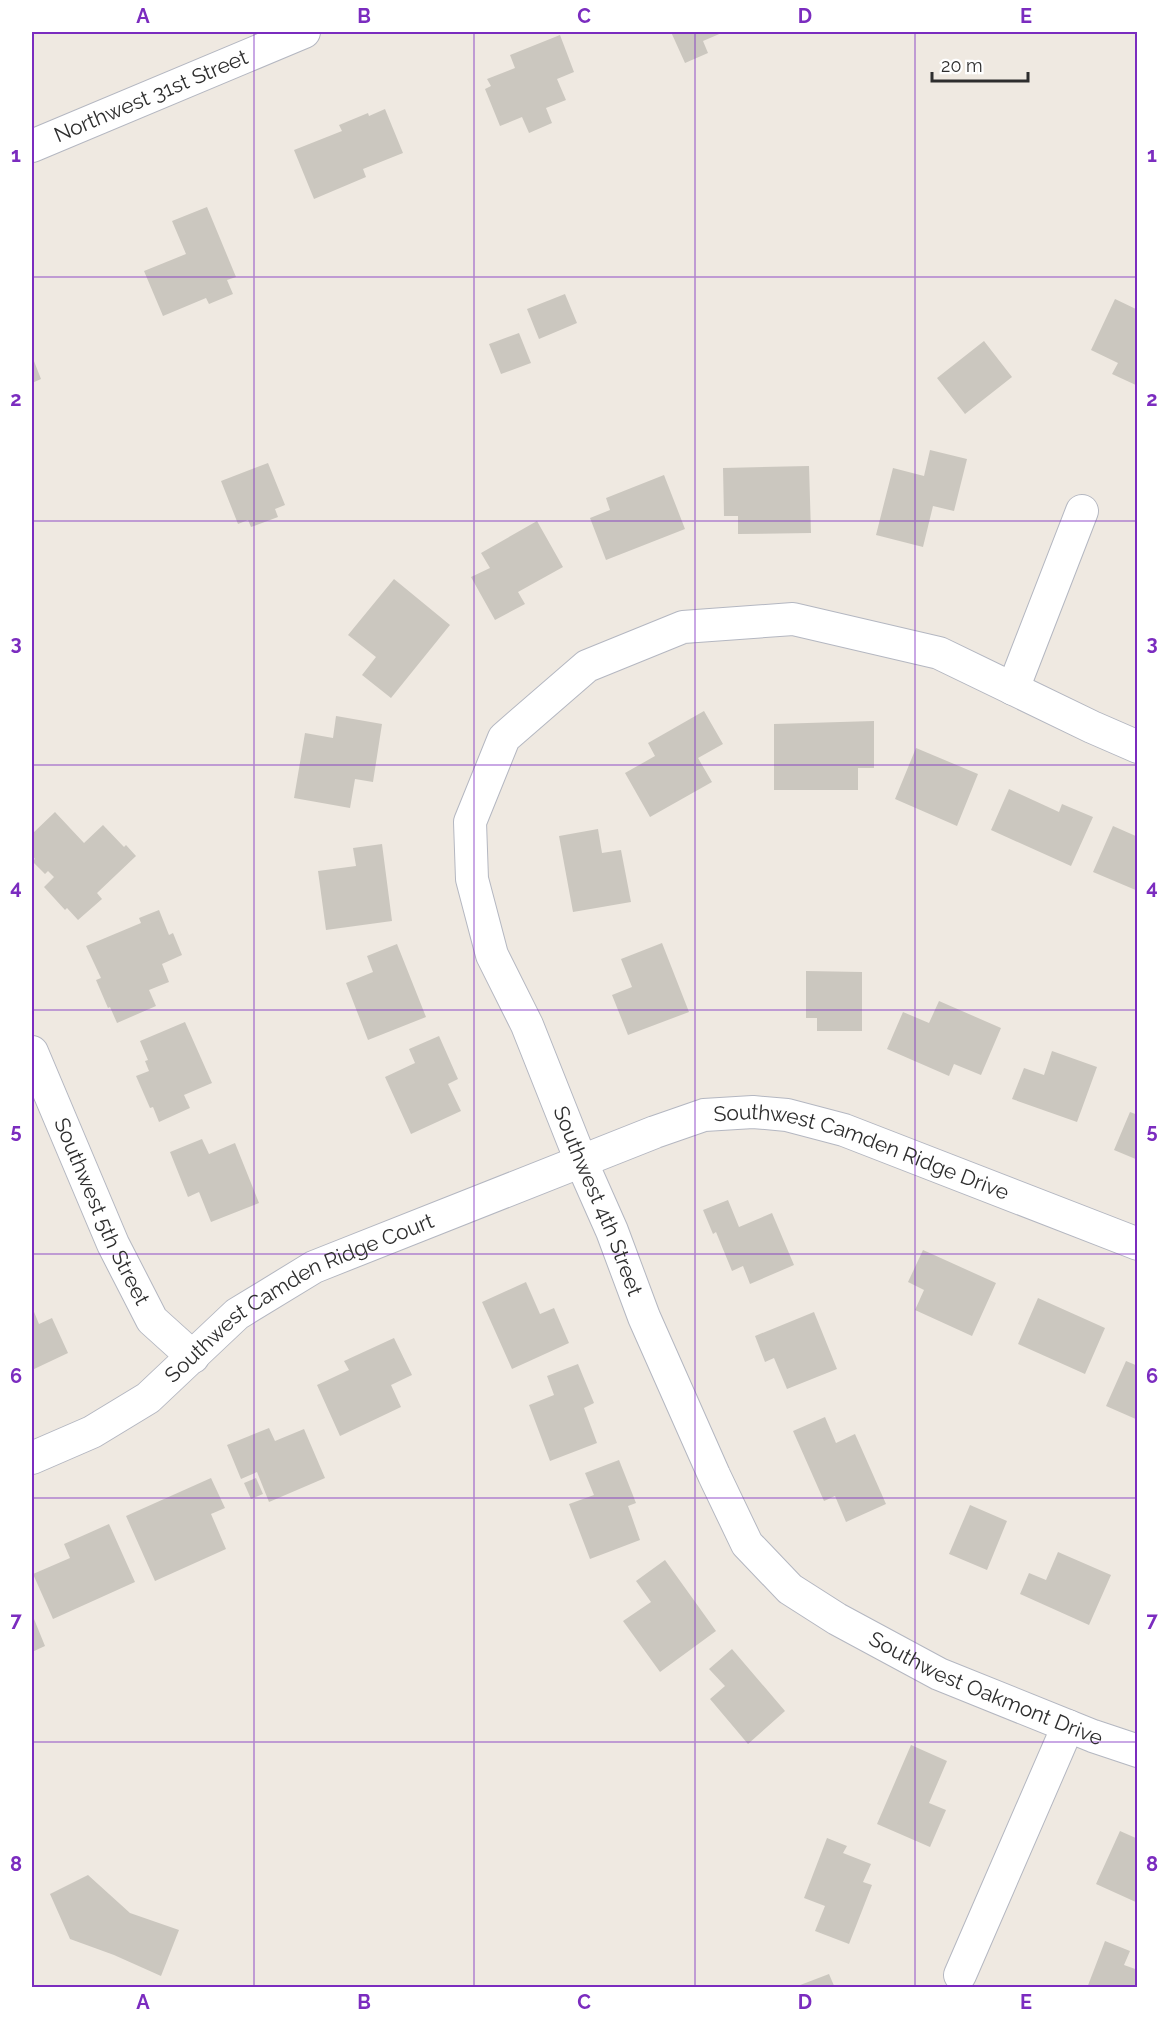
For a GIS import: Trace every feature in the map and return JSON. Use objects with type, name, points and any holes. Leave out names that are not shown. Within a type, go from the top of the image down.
[{"type":"street","name":"Northwest 31st Street","points":[[32,146],[304,32]]},
{"type":"street","points":[[1082,511],[1013,689],[1137,747]]},
{"type":"street","name":"Southwest 4th Street","points":[[837,1619],[790,1589],[747,1544],[714,1475],[644,1317],[612,1232],[527,1025],[492,955],[472,879],[470,822],[504,738],[587,666],[683,627],[793,619],[939,653],[1013,689]]},
{"type":"street","name":"Southwest 5th Street","points":[[32,1052],[113,1244],[152,1320],[192,1357]]},
{"type":"street","name":"Southwest Camden Ridge Drive","points":[[581,1161],[704,1115],[753,1112],[786,1115],[844,1130],[1137,1244]]},
{"type":"street","name":"Southwest Camden Ridge Court","points":[[32,1458],[93,1432],[148,1398],[237,1314],[314,1267],[581,1161]]},
{"type":"street","name":"Southwest Oakmont Drive","points":[[837,1619],[939,1674],[1137,1751]]},
{"type":"street","points":[[960,1975],[1068,1726]]},
{"type":"building","points":[[671,32],[724,32],[703,41],[708,53],[685,63]]},
{"type":"building","points":[[560,35],[574,72],[557,79],[566,100],[546,108],[552,123],[529,133],[522,117],[500,126],[485,89],[491,86],[487,79],[515,68],[510,55]]},
{"type":"building","points":[[385,109],[403,153],[363,169],[366,177],[314,199],[294,150],[342,131],[339,125],[368,113],[369,116]]},
{"type":"building","points":[[207,207],[236,277],[227,280],[233,294],[209,304],[206,298],[163,316],[144,271],[186,254],[172,221]]},
{"type":"building","points":[[565,294],[577,323],[539,339],[527,309]]},
{"type":"building","points":[[1115,299],[1138,310],[1138,386],[1112,374],[1118,363],[1091,350]]},
{"type":"building","points":[[519,333],[531,363],[501,374],[489,344]]},
{"type":"building","points":[[984,341],[1012,377],[965,414],[937,378]]},
{"type":"building","points":[[32,356],[41,379],[32,383]]},
{"type":"building","points":[[930,450],[967,459],[954,511],[933,506],[923,547],[876,535],[893,468],[924,476]]},
{"type":"building","points":[[268,463],[285,505],[275,509],[278,517],[251,527],[248,520],[238,524],[221,481]]},
{"type":"building","points":[[809,466],[811,533],[738,534],[738,516],[724,516],[723,468]]},
{"type":"building","points":[[664,475],[685,529],[606,560],[590,518],[610,510],[606,498]]},
{"type":"building","points":[[537,521],[563,567],[518,592],[525,604],[495,620],[471,577],[490,568],[481,553]]},
{"type":"building","points":[[394,579],[450,625],[391,698],[362,675],[376,657],[348,635]]},
{"type":"building","points":[[704,711],[723,744],[698,758],[712,782],[650,817],[625,773],[655,756],[648,743]]},
{"type":"building","points":[[336,716],[382,724],[373,782],[355,779],[350,808],[294,798],[305,733],[333,738]]},
{"type":"building","points":[[874,721],[874,768],[858,768],[858,790],[774,790],[774,724]]},
{"type":"building","points":[[916,748],[978,774],[957,826],[895,799]]},
{"type":"building","points":[[1009,789],[1059,812],[1062,804],[1093,817],[1071,866],[991,830]]},
{"type":"building","points":[[55,812],[84,843],[103,825],[136,856],[97,893],[102,899],[78,920],[67,908],[65,910],[44,887],[54,877],[48,871],[45,874],[32,861],[35,859],[32,855],[32,834]]},
{"type":"building","points":[[1113,826],[1138,837],[1138,891],[1093,872]]},
{"type":"building","points":[[598,829],[602,853],[621,850],[631,902],[573,912],[559,836]]},
{"type":"building","points":[[382,844],[392,921],[326,930],[318,871],[356,866],[353,848]]},
{"type":"building","points":[[159,910],[169,935],[173,933],[182,955],[162,964],[169,982],[149,990],[156,1006],[117,1023],[96,980],[101,978],[86,946],[141,923],[139,918]]},
{"type":"building","points":[[662,943],[689,1012],[628,1035],[612,995],[632,987],[621,959]]},
{"type":"building","points":[[397,944],[426,1017],[368,1040],[346,983],[373,972],[367,956]]},
{"type":"building","points":[[806,971],[862,972],[862,1031],[817,1031],[817,1018],[806,1018]]},
{"type":"building","points":[[939,1001],[1001,1028],[981,1075],[954,1064],[949,1076],[887,1049],[903,1012],[929,1023]]},
{"type":"building","points":[[185,1022],[212,1083],[184,1095],[190,1108],[159,1122],[136,1076],[149,1071],[145,1061],[148,1060],[140,1041]]},
{"type":"building","points":[[439,1036],[458,1079],[448,1084],[461,1111],[411,1134],[385,1077],[415,1063],[409,1049]]},
{"type":"building","points":[[1052,1051],[1097,1067],[1077,1122],[1012,1099],[1024,1068],[1044,1075]]},
{"type":"building","points":[[1130,1112],[1138,1115],[1138,1160],[1114,1150]]},
{"type":"building","points":[[202,1139],[209,1154],[235,1143],[259,1203],[211,1222],[199,1192],[188,1197],[170,1152]]},
{"type":"building","points":[[728,1200],[739,1227],[772,1213],[794,1265],[750,1284],[743,1266],[732,1271],[716,1232],[713,1234],[703,1210]]},
{"type":"building","points":[[923,1250],[996,1283],[972,1336],[915,1310],[924,1290],[908,1282]]},
{"type":"building","points":[[526,1282],[540,1314],[554,1308],[569,1343],[512,1369],[482,1302]]},
{"type":"building","points":[[1038,1298],[1105,1328],[1085,1374],[1018,1344]]},
{"type":"building","points":[[32,1307],[39,1324],[52,1318],[68,1353],[32,1370]]},
{"type":"building","points":[[814,1312],[837,1369],[787,1389],[774,1358],[765,1362],[755,1336]]},
{"type":"building","points":[[394,1338],[412,1375],[391,1385],[401,1407],[340,1436],[317,1385],[349,1370],[344,1361]]},
{"type":"building","points":[[1126,1361],[1138,1366],[1138,1420],[1106,1406]]},
{"type":"building","points":[[578,1364],[594,1403],[584,1408],[597,1443],[550,1461],[529,1405],[554,1395],[547,1376]]},
{"type":"building","points":[[825,1417],[836,1443],[855,1434],[886,1504],[846,1522],[835,1496],[824,1501],[793,1431]]},
{"type":"building","points":[[269,1428],[275,1441],[304,1429],[325,1478],[269,1502],[257,1472],[241,1479],[227,1445]]},
{"type":"building","points":[[619,1460],[636,1503],[628,1506],[640,1540],[590,1559],[569,1504],[594,1495],[585,1473]]},
{"type":"building","points":[[211,1478],[225,1508],[211,1514],[226,1549],[155,1581],[126,1516]]},
{"type":"building","points":[[256,1478],[263,1494],[251,1499],[244,1483]]},
{"type":"building","points":[[970,1505],[1007,1521],[987,1570],[949,1554]]},
{"type":"building","points":[[109,1524],[135,1582],[53,1619],[33,1574],[70,1558],[64,1544]]},
{"type":"building","points":[[1058,1552],[1111,1575],[1089,1625],[1020,1594],[1029,1573],[1046,1580]]},
{"type":"building","points":[[665,1560],[716,1631],[660,1672],[623,1621],[651,1602],[636,1581]]},
{"type":"building","points":[[34,1619],[45,1646],[32,1652],[32,1620]]},
{"type":"building","points":[[732,1649],[785,1711],[748,1744],[710,1699],[725,1686],[709,1669]]},
{"type":"building","points":[[911,1745],[947,1761],[929,1803],[946,1810],[930,1847],[877,1824]]},
{"type":"building","points":[[1120,1831],[1138,1839],[1138,1903],[1096,1884]]},
{"type":"building","points":[[827,1838],[847,1846],[843,1853],[871,1864],[863,1882],[872,1885],[849,1944],[815,1931],[825,1906],[804,1898]]},
{"type":"building","points":[[88,1875],[130,1913],[179,1930],[161,1976],[70,1939],[50,1894]]},
{"type":"building","points":[[1105,1941],[1130,1951],[1124,1965],[1138,1970],[1138,1988],[1087,1988]]},
{"type":"building","points":[[829,1974],[835,1988],[795,1988],[795,1987]]}]
